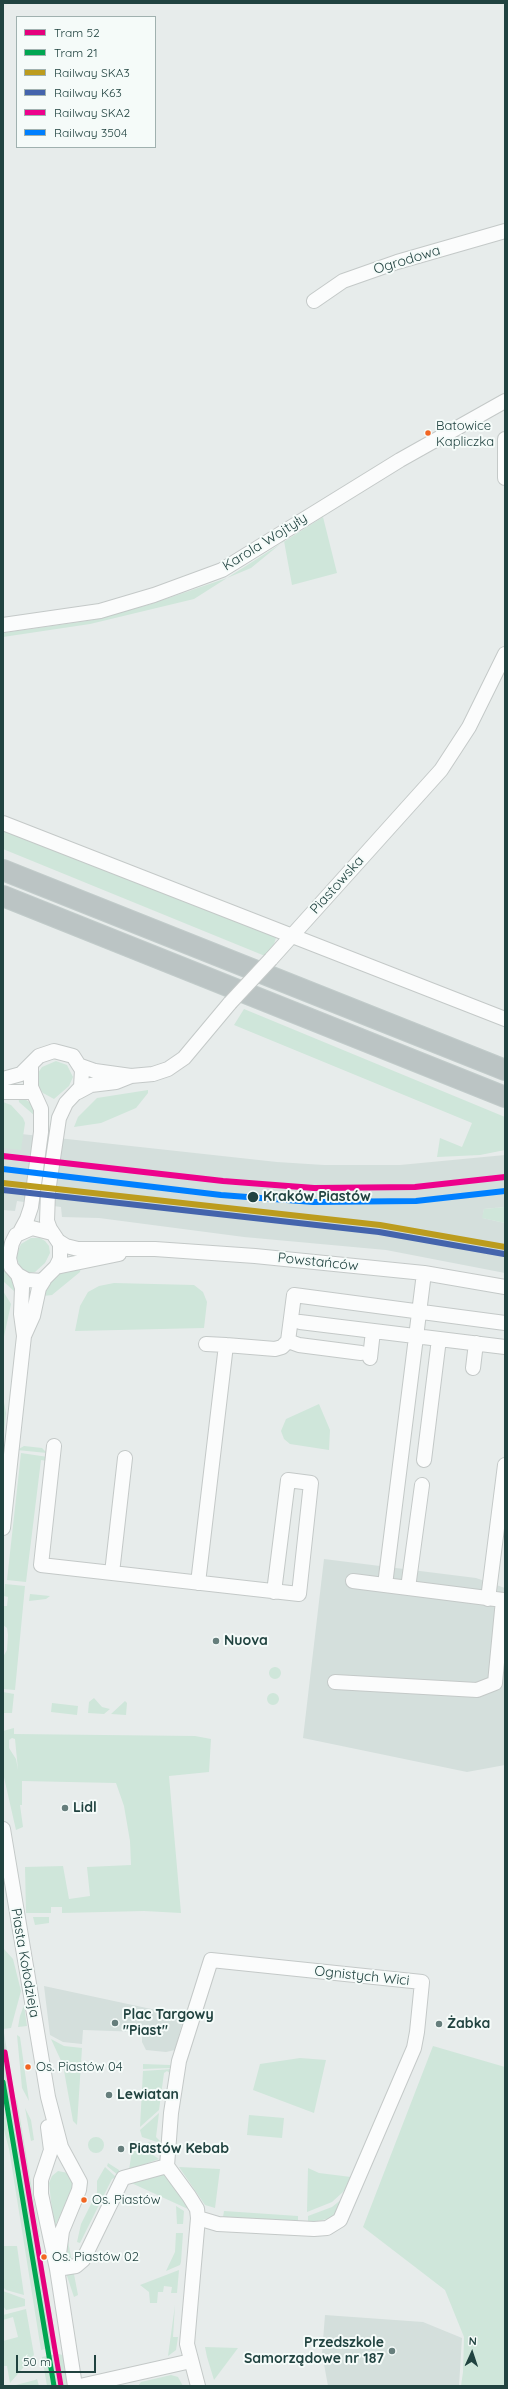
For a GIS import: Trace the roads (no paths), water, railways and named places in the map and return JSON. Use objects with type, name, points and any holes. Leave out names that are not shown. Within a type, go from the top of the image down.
[{"type":"highway","points":[[3,870],[505,1070]]},
{"type":"highway","points":[[3,896],[505,1097]]},
{"type":"street","name":"Ogrodowa","points":[[314,301],[343,281],[397,262],[505,231]]},
{"type":"street","name":"Karola Wojtyły","points":[[3,625],[100,610],[154,595],[222,570],[395,463],[504,404]]},
{"type":"street","points":[[505,439],[505,478]]},
{"type":"street","name":"Piastowska","points":[[81,1066],[95,1071],[131,1076],[158,1073],[180,1062],[230,1003],[441,770],[469,727],[505,654]]},
{"type":"street","points":[[3,823],[505,1019]]},
{"type":"street","points":[[3,1079],[21,1074],[43,1054],[58,1051],[73,1056],[81,1066],[83,1081],[78,1092],[66,1103],[53,1106],[35,1095],[3,1092]]},
{"type":"street","points":[[24,1336],[21,1314],[22,1288],[10,1267],[9,1251],[27,1219],[32,1203],[41,1132],[42,1113],[30,1077],[31,1065]]},
{"type":"street","name":"Piastowska","points":[[78,1092],[91,1085],[116,1082],[131,1076]]},
{"type":"street","points":[[3,1528],[5,1493],[24,1336],[44,1280],[56,1267],[61,1256],[55,1237],[47,1221],[47,1205],[56,1134],[66,1103]]},
{"type":"street","points":[[3,1240],[18,1233],[36,1228],[55,1237]]},
{"type":"street","name":"Powstańców","points":[[55,1237],[66,1246],[78,1249],[155,1249],[210,1252],[424,1273],[505,1287]]},
{"type":"street","name":"Powstańców","points":[[56,1267],[69,1263],[99,1260],[130,1250]]},
{"type":"street","points":[[10,1267],[32,1282],[44,1280]]},
{"type":"street","points":[[385,1585],[424,1273]]},
{"type":"street","points":[[206,1344],[278,1349],[288,1341],[294,1295],[505,1323]]},
{"type":"street","points":[[300,1322],[505,1347]]},
{"type":"street","points":[[288,1341],[299,1345],[365,1356],[373,1331]]},
{"type":"street","points":[[424,1460],[439,1339]]},
{"type":"street","points":[[473,1368],[476,1343]]},
{"type":"street","points":[[198,1583],[226,1345]]},
{"type":"street","points":[[54,1446],[41,1565],[274,1592],[299,1594],[311,1483],[288,1480],[274,1592]]},
{"type":"street","points":[[112,1573],[125,1458]]},
{"type":"street","points":[[488,1599],[505,1465]]},
{"type":"street","points":[[408,1588],[422,1485]]},
{"type":"street","points":[[335,1682],[477,1690],[495,1683],[503,1600],[353,1581]]},
{"type":"street","name":"Piasta Kołodzieja","points":[[3,1829],[48,2097],[61,2147],[76,2172],[80,2187],[63,2227],[57,2269]]},
{"type":"street","name":"Ognistych Wici","points":[[167,2166],[171,2113],[179,2061],[211,1960],[422,1982],[414,2048],[340,2220],[328,2228],[314,2229],[218,2224],[198,2215]]},
{"type":"street","name":"Piasta Kołodzieja","points":[[48,2097],[46,2112],[51,2150],[42,2177],[41,2194],[47,2228],[57,2269],[75,2386]]},
{"type":"street","points":[[42,2177],[49,2170],[59,2165],[67,2166],[76,2172]]},
{"type":"street","points":[[57,2269],[76,2266],[83,2260],[123,2178],[167,2166],[198,2215],[187,2344],[190,2361],[198,2386]]},
{"type":"street","points":[[47,2228],[57,2232],[63,2227]]},
{"type":"street","points":[[80,2386],[190,2361]]},
{"type":"tram line","points":[[3,2039],[5,2052]]},
{"type":"tram line","name":"52","points":[[5,2052],[61,2386]]},
{"type":"tram line","name":"21","points":[[3,2082],[54,2386]]},
{"type":"tram line","points":[[3,2083],[6,2100]]},
{"type":"tram line","points":[[3,2096],[12,2135]]},
{"type":"rail line","name":"SKA2","points":[[3,1156],[223,1181],[314,1188],[415,1187],[505,1177]]},
{"type":"rail line","name":"3504","points":[[3,1169],[221,1195],[313,1202],[416,1201],[505,1191]]},
{"type":"rail line","name":"SKA3","points":[[3,1183],[380,1225],[505,1247]]},
{"type":"rail line","name":"K63","points":[[3,1190],[379,1232],[504,1254]]},
{"type":"place","name":"Batowice Kapliczka","points":[[428,433]]},
{"type":"place","name":"Kraków Piastów","points":[[253,1197]]},
{"type":"place","name":"Nuova","points":[[216,1641]]},
{"type":"place","name":"Lidl","points":[[65,1808]]},
{"type":"place","name":"Plac Targowy \"Piast\"","points":[[115,2023]]},
{"type":"place","name":"Żabka","points":[[439,2024]]},
{"type":"place","name":"Os. Piastów 04","points":[[28,2067]]},
{"type":"place","name":"Lewiatan","points":[[109,2095]]},
{"type":"place","name":"Piastów Kebab","points":[[121,2149]]},
{"type":"place","name":"Os. Piastów","points":[[84,2200]]},
{"type":"place","name":"Os. Piastów 02","points":[[44,2257]]},
{"type":"place","name":"Przedszkole Samorządowe nr 187","points":[[392,2351]]}]
